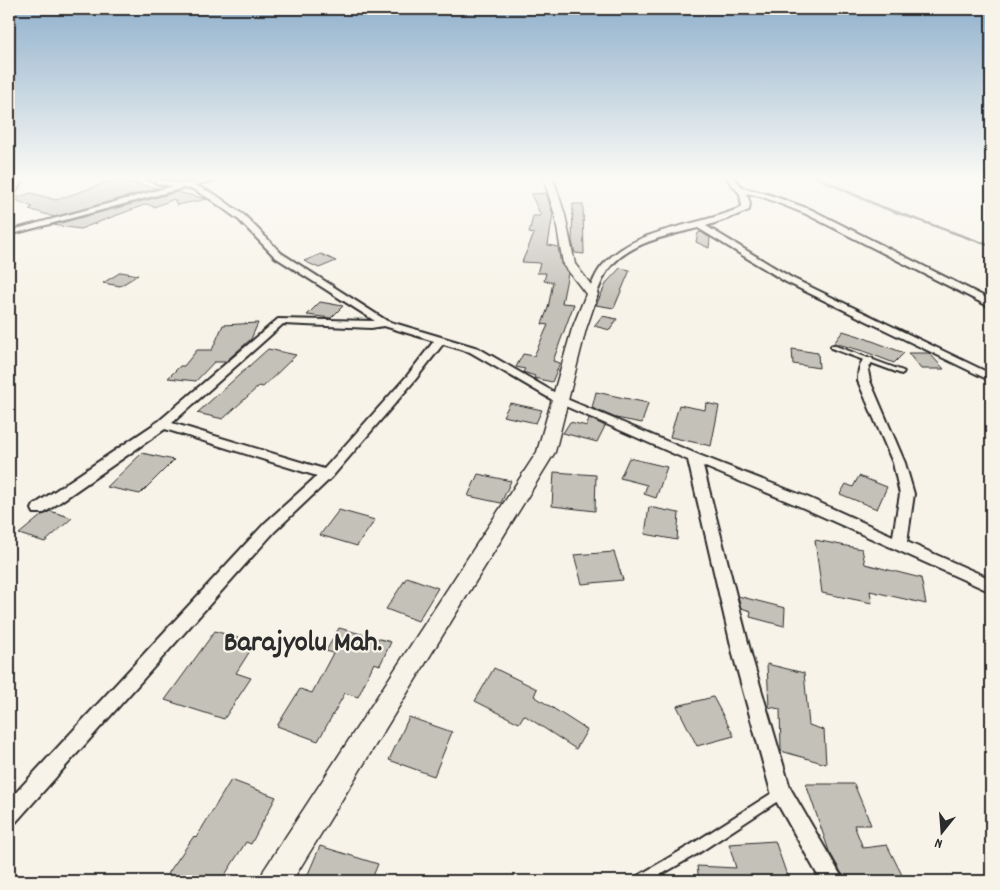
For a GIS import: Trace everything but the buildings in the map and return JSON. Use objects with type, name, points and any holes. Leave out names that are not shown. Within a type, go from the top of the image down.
[{"type":"street","points":[[9,233],[62,219]]},
{"type":"street","points":[[243,219],[278,255],[384,323],[474,350],[560,400],[694,458],[804,502],[991,586]]},
{"type":"street","points":[[561,219],[569,264],[592,294]]},
{"type":"street","points":[[275,881],[546,452],[579,329],[603,270],[617,254],[649,240],[720,219]]},
{"type":"street","points":[[823,219],[991,304]]},
{"type":"street","points":[[698,224],[789,280],[991,378]]},
{"type":"street","points":[[40,510],[163,424],[281,321],[371,325],[384,323]]},
{"type":"street","points":[[9,815],[270,527],[327,474],[411,378],[441,339]]},
{"type":"street","points":[[868,360],[863,370],[864,381],[899,463],[907,494],[899,545]]},
{"type":"street","points":[[163,424],[327,474]]},
{"type":"street","points":[[694,458],[743,658],[781,792],[833,881]]},
{"type":"lane","points":[[833,348],[901,372]]},
{"type":"lane","points":[[640,881],[686,854],[781,792]]},
{"type":"waterway","points":[[914,219],[991,246]]},
{"type":"district","name":"Barajyolu Mah.","points":[[303,644]]}]
